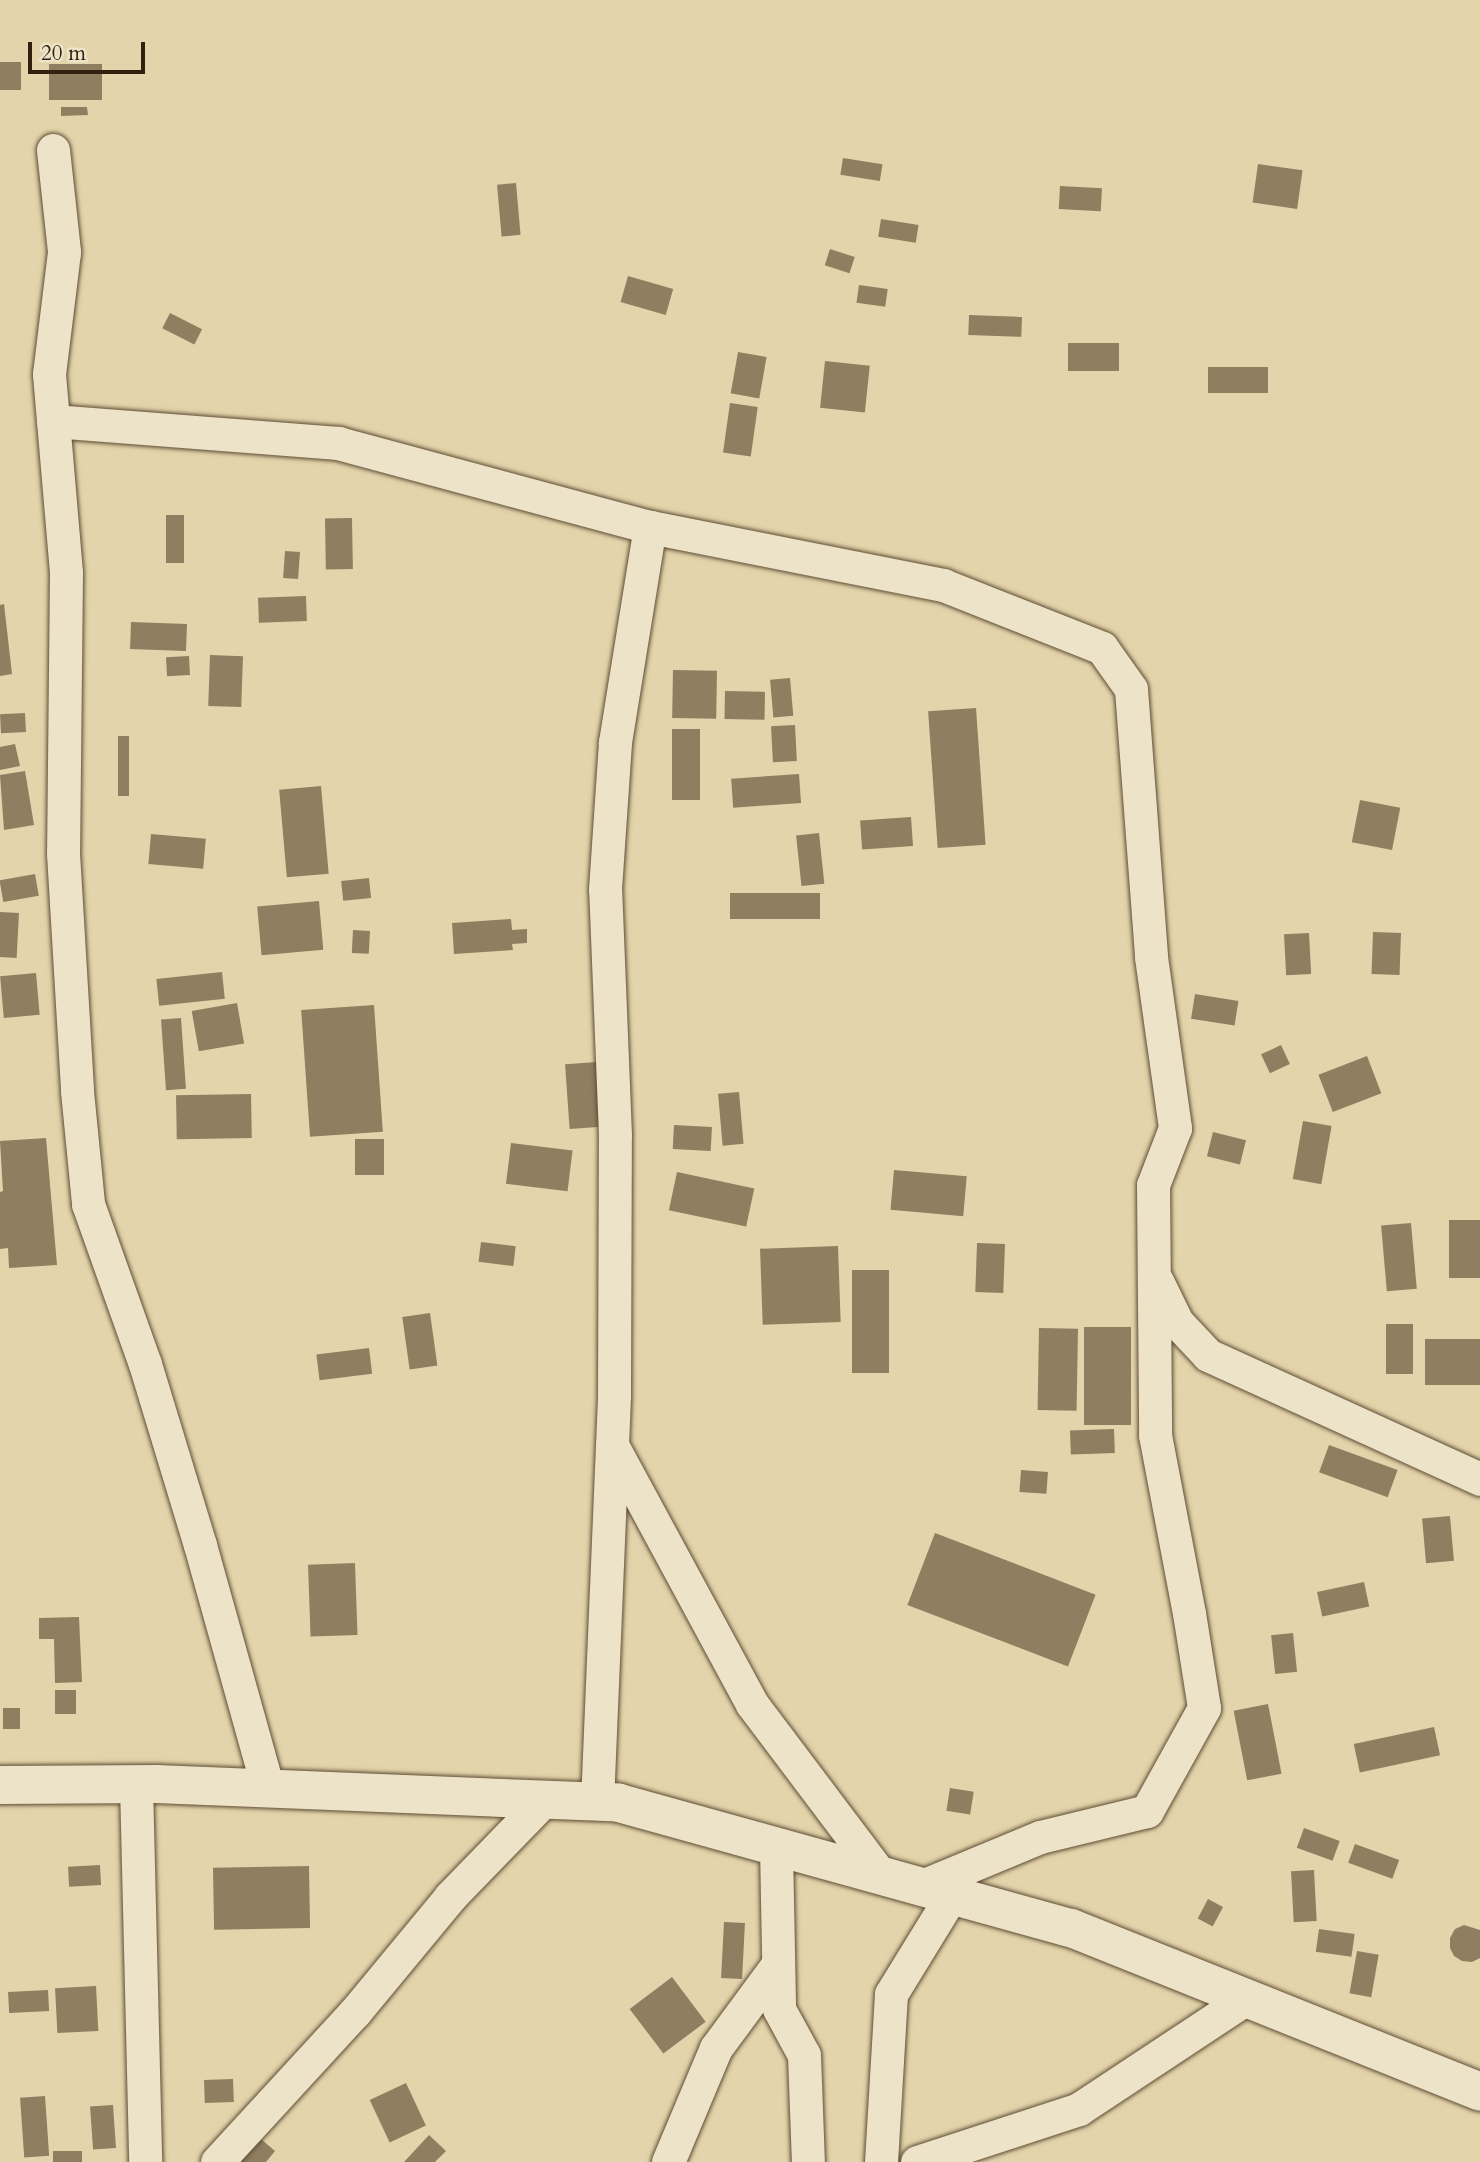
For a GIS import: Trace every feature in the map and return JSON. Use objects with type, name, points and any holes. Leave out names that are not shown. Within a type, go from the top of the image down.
[{"type":"street","points":[[53,150],[64,252],[49,374],[66,573],[64,853],[77,1091],[88,1204],[145,1364],[181,1480],[268,1789]]},
{"type":"street","points":[[53,421],[338,443],[650,527],[943,585],[1102,648],[1131,689],[1151,957],[1175,1128],[1153,1185],[1155,1435],[1204,1708],[1147,1811],[1040,1837],[936,1891],[891,1994],[881,2162]]},
{"type":"street","points":[[597,1803],[612,1445],[615,1135],[604,889],[615,742],[650,527]]},
{"type":"street","points":[[1154,1275],[1177,1322],[1208,1355],[1480,1479]]},
{"type":"street","points":[[612,1445],[752,1704],[881,1875]]},
{"type":"street","points":[[136,1784],[145,2162]]},
{"type":"street","points":[[0,1785],[136,1784],[619,1803],[1071,1928],[1480,2092]]},
{"type":"street","points":[[217,2162],[355,2012],[450,1897],[544,1800]]},
{"type":"street","points":[[776,1847],[779,2009],[804,2055],[808,2162]]},
{"type":"street","points":[[668,2162],[716,2048],[778,1964]]},
{"type":"street","points":[[917,2162],[1079,2109],[1247,1998]]},
{"type":"building","points":[[0,62],[21,62],[21,90],[0,90]]},
{"type":"building","points":[[49,64],[102,64],[102,100],[49,100]]},
{"type":"building","points":[[61,107],[87,107],[88,115],[61,116]]},
{"type":"building","points":[[843,158],[883,164],[880,181],[840,175]]},
{"type":"building","points":[[1258,164],[1303,170],[1297,209],[1253,203]]},
{"type":"building","points":[[516,183],[521,235],[502,236],[497,185]]},
{"type":"building","points":[[1060,186],[1102,188],[1101,211],[1059,209]]},
{"type":"building","points":[[881,219],[919,225],[916,243],[878,237]]},
{"type":"building","points":[[830,249],[855,257],[849,273],[825,265]]},
{"type":"building","points":[[628,276],[673,289],[666,315],[621,302]]},
{"type":"building","points":[[859,285],[888,289],[885,307],[856,303]]},
{"type":"building","points":[[170,313],[202,329],[194,344],[162,328]]},
{"type":"building","points":[[969,315],[1022,317],[1021,337],[968,335]]},
{"type":"building","points":[[1068,343],[1119,343],[1119,371],[1068,371]]},
{"type":"building","points":[[738,352],[767,357],[759,398],[731,393]]},
{"type":"building","points":[[825,361],[870,366],[865,412],[820,408]]},
{"type":"building","points":[[1208,367],[1268,367],[1268,393],[1208,393]]},
{"type":"building","points":[[730,403],[758,407],[751,456],[723,453]]},
{"type":"building","points":[[166,515],[184,515],[184,563],[166,563]]},
{"type":"building","points":[[325,518],[352,518],[353,569],[326,569]]},
{"type":"building","points":[[285,551],[300,552],[298,579],[283,578]]},
{"type":"building","points":[[306,596],[307,621],[259,623],[258,598]]},
{"type":"building","points":[[4,604],[12,674],[0,676],[0,605]]},
{"type":"building","points":[[131,622],[187,624],[186,651],[130,649]]},
{"type":"building","points":[[210,655],[243,656],[241,707],[208,706]]},
{"type":"building","points":[[189,656],[190,675],[167,676],[166,657]]},
{"type":"building","points":[[673,670],[717,671],[716,719],[672,718]]},
{"type":"building","points":[[790,678],[793,716],[773,718],[770,680]]},
{"type":"building","points":[[725,691],[765,692],[765,720],[725,719]]},
{"type":"building","points":[[976,708],[986,845],[938,848],[928,711]]},
{"type":"building","points":[[25,713],[26,732],[1,733],[0,714]]},
{"type":"building","points":[[795,725],[797,761],[773,762],[771,726]]},
{"type":"building","points":[[672,729],[700,729],[700,800],[672,800]]},
{"type":"building","points":[[118,736],[129,736],[129,796],[118,796]]},
{"type":"building","points":[[15,744],[20,766],[0,770],[0,747]]},
{"type":"building","points":[[25,771],[34,825],[4,830],[0,775]]},
{"type":"building","points":[[799,774],[801,803],[733,808],[731,779]]},
{"type":"building","points":[[321,786],[329,874],[287,877],[279,790]]},
{"type":"building","points":[[1360,800],[1400,808],[1392,850],[1352,842]]},
{"type":"building","points":[[911,817],[913,846],[862,849],[860,821]]},
{"type":"building","points":[[819,833],[824,884],[801,886],[796,835]]},
{"type":"building","points":[[151,834],[206,839],[203,869],[148,864]]},
{"type":"building","points":[[35,874],[39,896],[3,902],[0,880]]},
{"type":"building","points":[[369,878],[371,898],[343,901],[341,881]]},
{"type":"building","points":[[730,893],[820,893],[820,919],[730,919]]},
{"type":"building","points":[[319,901],[323,950],[262,955],[257,906]]},
{"type":"building","points":[[0,912],[19,913],[17,958],[0,957]]},
{"type":"building","points":[[511,919],[512,930],[527,929],[527,943],[512,944],[513,950],[454,954],[452,923]]},
{"type":"building","points":[[353,930],[370,931],[369,954],[352,953]]},
{"type":"building","points":[[1373,932],[1401,933],[1400,975],[1372,974]]},
{"type":"building","points":[[1309,933],[1311,974],[1286,975],[1284,934]]},
{"type":"building","points":[[222,972],[225,999],[159,1006],[156,979]]},
{"type":"building","points":[[36,973],[40,1015],[4,1018],[0,976]]},
{"type":"building","points":[[1195,994],[1238,1001],[1235,1026],[1191,1019]]},
{"type":"building","points":[[237,1003],[244,1043],[199,1051],[192,1011]]},
{"type":"building","points":[[374,1005],[383,1132],[310,1137],[301,1010]]},
{"type":"building","points":[[181,1018],[186,1089],[166,1090],[161,1019]]},
{"type":"building","points":[[1281,1045],[1290,1064],[1270,1073],[1261,1054]]},
{"type":"building","points":[[1367,1056],[1381,1093],[1333,1112],[1318,1075]]},
{"type":"building","points":[[597,1062],[602,1127],[570,1129],[565,1064]]},
{"type":"building","points":[[739,1092],[744,1144],[723,1146],[718,1094]]},
{"type":"building","points":[[251,1094],[252,1138],[177,1139],[176,1095]]},
{"type":"building","points":[[1303,1121],[1332,1126],[1321,1184],[1293,1179]]},
{"type":"building","points":[[674,1125],[712,1127],[711,1151],[673,1149]]},
{"type":"building","points":[[1213,1132],[1246,1140],[1240,1164],[1207,1156]]},
{"type":"building","points":[[46,1138],[57,1265],[9,1268],[8,1248],[0,1249],[0,1192],[3,1191],[0,1141]]},
{"type":"building","points":[[355,1139],[384,1139],[384,1175],[355,1175]]},
{"type":"building","points":[[511,1143],[573,1151],[568,1191],[506,1184]]},
{"type":"building","points":[[894,1170],[967,1176],[963,1216],[891,1210]]},
{"type":"building","points":[[677,1172],[754,1188],[746,1227],[669,1210]]},
{"type":"building","points":[[1449,1220],[1480,1220],[1480,1278],[1449,1278]]},
{"type":"building","points":[[1411,1223],[1417,1289],[1387,1291],[1381,1226]]},
{"type":"building","points":[[481,1242],[516,1246],[513,1266],[479,1262]]},
{"type":"building","points":[[977,1243],[1005,1244],[1003,1293],[975,1292]]},
{"type":"building","points":[[838,1246],[841,1322],[763,1325],[760,1249]]},
{"type":"building","points":[[852,1270],[889,1270],[889,1373],[852,1373]]},
{"type":"building","points":[[430,1313],[437,1365],[410,1369],[402,1317]]},
{"type":"building","points":[[1386,1324],[1413,1324],[1413,1374],[1386,1374]]},
{"type":"building","points":[[1084,1327],[1131,1327],[1131,1425],[1084,1425]]},
{"type":"building","points":[[1039,1328],[1078,1329],[1077,1411],[1038,1410]]},
{"type":"building","points":[[1425,1339],[1480,1339],[1480,1385],[1425,1385]]},
{"type":"building","points":[[369,1348],[372,1374],[320,1380],[316,1354]]},
{"type":"building","points":[[1114,1429],[1115,1453],[1071,1455],[1070,1431]]},
{"type":"building","points":[[1329,1445],[1398,1470],[1388,1497],[1319,1472]]},
{"type":"building","points":[[1021,1470],[1048,1472],[1046,1494],[1019,1492]]},
{"type":"building","points":[[1450,1516],[1454,1561],[1426,1563],[1422,1518]]},
{"type":"building","points":[[935,1533],[1096,1595],[1068,1667],[907,1605]]},
{"type":"building","points":[[355,1563],[358,1635],[311,1637],[308,1565]]},
{"type":"building","points":[[1364,1582],[1369,1606],[1322,1616],[1317,1592]]},
{"type":"building","points":[[79,1617],[82,1682],[55,1683],[54,1639],[39,1639],[39,1618]]},
{"type":"building","points":[[1293,1633],[1297,1672],[1275,1674],[1271,1635]]},
{"type":"building","points":[[55,1690],[76,1690],[76,1714],[55,1714]]},
{"type":"building","points":[[1268,1704],[1282,1774],[1247,1780],[1234,1711]]},
{"type":"building","points":[[3,1708],[20,1708],[20,1729],[3,1729]]},
{"type":"building","points":[[1434,1727],[1440,1755],[1360,1772],[1354,1744]]},
{"type":"building","points":[[950,1788],[974,1792],[970,1814],[946,1811]]},
{"type":"building","points":[[1304,1828],[1340,1841],[1333,1861],[1297,1848]]},
{"type":"building","points":[[1355,1844],[1399,1860],[1392,1879],[1348,1863]]},
{"type":"building","points":[[100,1865],[101,1885],[69,1887],[68,1867]]},
{"type":"building","points":[[309,1866],[310,1928],[214,1930],[213,1868]]},
{"type":"building","points":[[1314,1870],[1317,1921],[1294,1922],[1291,1871]]},
{"type":"building","points":[[1208,1899],[1223,1907],[1213,1926],[1198,1918]]},
{"type":"building","points":[[724,1922],[745,1923],[742,1979],[721,1978]]},
{"type":"building","points":[[1464,1925],[1480,1930],[1480,1958],[1472,1962],[1462,1961],[1454,1956],[1450,1948],[1450,1938],[1455,1929]]},
{"type":"building","points":[[1319,1929],[1355,1934],[1351,1957],[1316,1952]]},
{"type":"building","points":[[1357,1951],[1379,1955],[1371,1997],[1350,1993]]},
{"type":"building","points":[[672,1977],[706,2022],[663,2054],[630,2009]]},
{"type":"building","points":[[96,1986],[98,2031],[57,2033],[55,1988]]},
{"type":"building","points":[[48,1990],[49,2011],[9,2013],[8,1992]]},
{"type":"building","points":[[233,2079],[234,2102],[205,2103],[204,2080]]},
{"type":"building","points":[[406,2083],[426,2126],[390,2143],[370,2100]]},
{"type":"building","points":[[45,2096],[49,2156],[24,2158],[20,2098]]},
{"type":"building","points":[[113,2105],[116,2148],[93,2149],[90,2107]]},
{"type":"building","points":[[255,2134],[275,2151],[266,2162],[233,2162]]},
{"type":"building","points":[[429,2135],[446,2151],[435,2162],[404,2162]]},
{"type":"building","points":[[53,2151],[82,2151],[82,2162],[53,2162]]}]
